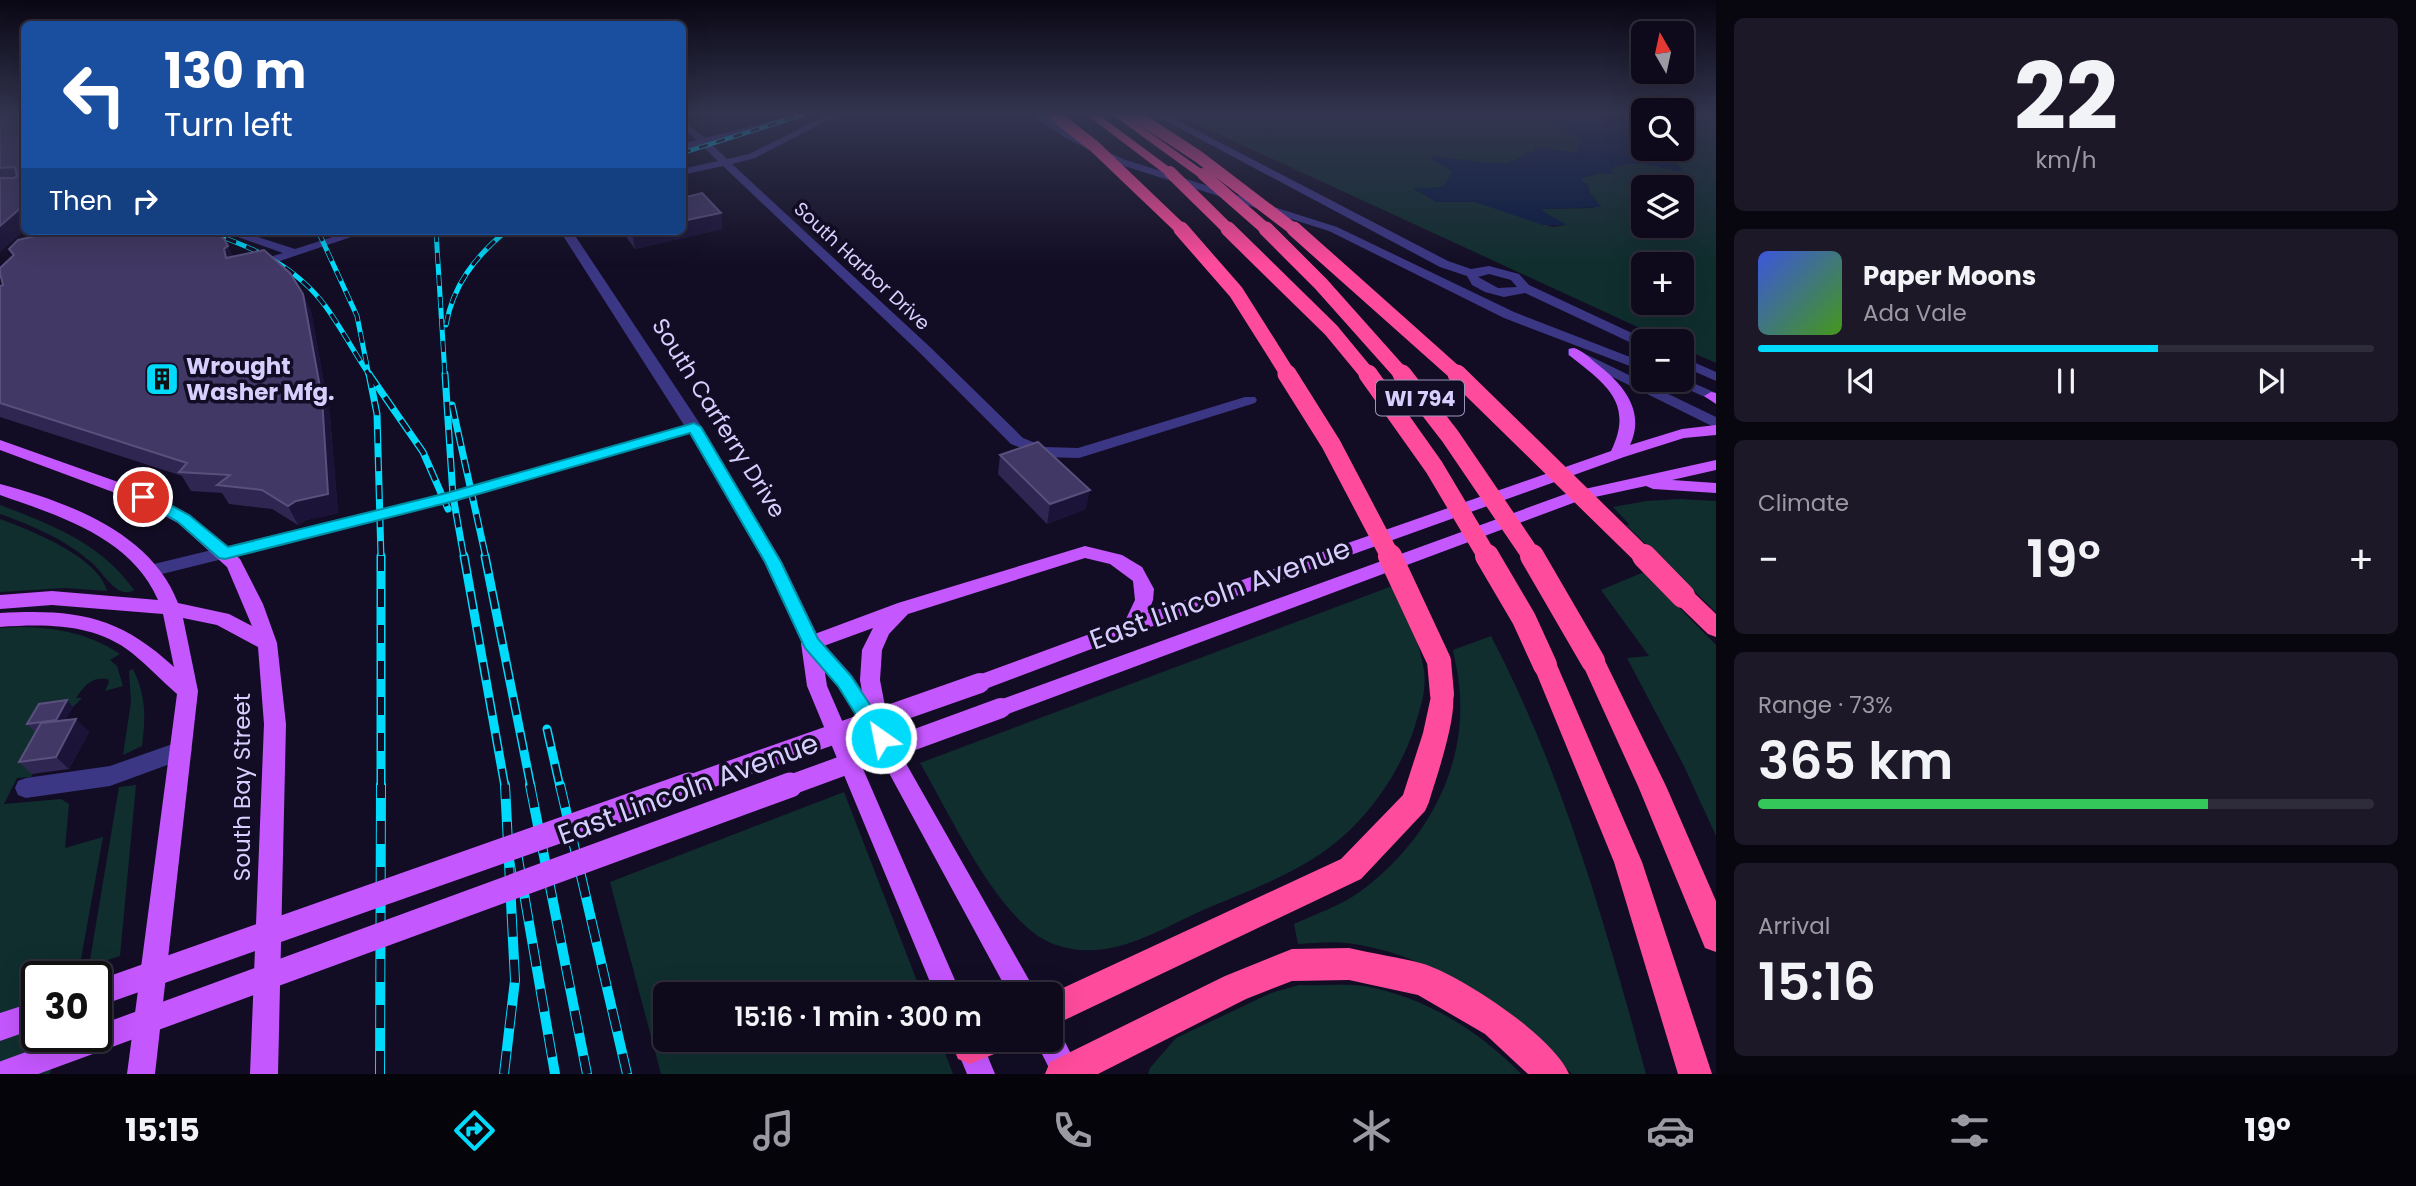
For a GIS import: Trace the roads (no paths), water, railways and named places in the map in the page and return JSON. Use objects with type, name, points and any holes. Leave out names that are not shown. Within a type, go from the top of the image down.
[{"type":"highway","points":[[1063,1005],[1351,869],[1415,802],[1436,733],[1442,694],[1438,662],[1406,586],[1331,443],[1236,292],[1189,237],[1114,165]]},
{"type":"highway","name":"WI 794","points":[[1161,165],[1331,330],[1382,391],[1434,467],[1524,619],[1628,862],[1695,1074]]},
{"type":"highway","name":"WI 794","points":[[1190,165],[1275,238],[1357,323],[1410,385],[1472,467],[1562,604],[1593,661],[1652,786],[1716,937]]},
{"type":"highway","points":[[1212,165],[1314,244],[1447,363],[1716,628]]},
{"type":"highway","points":[[1065,1073],[1236,987],[1292,965],[1349,964],[1423,980],[1497,1022],[1552,1074]]},
{"type":"main road","points":[[1574,352],[1609,380],[1625,402],[1628,430],[1618,454]]},
{"type":"main road","name":"East Lincoln Avenue","points":[[112,988],[980,683],[1132,626],[1618,454],[1682,434],[1716,430]]},
{"type":"main road","name":"South Bay Street","points":[[0,445],[143,497],[184,519],[234,563],[254,604],[267,643],[275,724],[264,1074]]},
{"type":"main road","name":"East Lincoln Avenue","points":[[2,1074],[1577,496],[1716,465]]},
{"type":"main road","points":[[1632,483],[1716,488]]},
{"type":"main road","points":[[0,489],[84,520],[145,563],[165,595],[181,645],[188,691],[141,1074]]},
{"type":"main road","points":[[811,643],[905,608],[1085,552],[1107,555],[1125,563],[1140,577],[1145,597],[1132,626]]},
{"type":"main road","points":[[0,602],[52,598],[169,608],[222,619],[267,643]]},
{"type":"main road","points":[[881,738],[870,680],[872,650],[881,631],[905,608]]},
{"type":"main road","points":[[0,620],[38,617],[77,621],[108,629],[132,642],[188,691]]},
{"type":"main road","name":"South Carferry Drive","points":[[811,643],[817,686],[943,982]]},
{"type":"main road","name":"South Carferry Drive","points":[[881,738],[1017,982]]},
{"type":"main road","points":[[0,1027],[21,1020]]},
{"type":"main road","points":[[1055,1052],[1065,1073]]},
{"type":"street","points":[[686,171],[720,165]]},
{"type":"street","name":"South Harbor Drive","points":[[727,165],[925,350],[1017,441],[1043,452],[1079,453],[1250,400]]},
{"type":"street","points":[[1132,165],[1332,229],[1509,316],[1574,352],[1716,423]]},
{"type":"street","points":[[1256,165],[1476,280],[1503,292],[1518,292],[1525,288]]},
{"type":"street","points":[[0,274],[42,235]]},
{"type":"street","points":[[240,235],[297,253]]},
{"type":"street","points":[[281,235],[297,253]]},
{"type":"street","points":[[240,269],[351,235]]},
{"type":"street","name":"South Carferry Drive","points":[[569,235],[694,427],[773,562],[811,643],[845,681],[881,738]]},
{"type":"street","points":[[1459,291],[1476,280],[1481,270],[1507,273],[1521,280],[1525,288],[1631,337]]},
{"type":"street","points":[[1509,316],[1631,362]]},
{"type":"street","points":[[1694,367],[1716,377]]},
{"type":"street","points":[[1694,389],[1714,398]]},
{"type":"street","points":[[150,571],[449,498],[694,427]]},
{"type":"street","points":[[26,788],[110,776],[180,750]]},
{"type":"water","points":[[1442,165],[1625,165],[1611,169],[1614,174],[1601,173],[1583,178],[1582,182],[1590,187],[1589,192],[1601,207],[1543,209],[1542,211],[1567,225],[1543,225],[1475,202],[1437,202],[1414,188],[1442,186],[1452,171]]},
{"type":"water","points":[[1653,165],[1675,165],[1685,172]]},
{"type":"railway","points":[[216,235],[256,251],[301,280],[326,307],[369,374]]},
{"type":"railway","points":[[320,235],[357,316],[369,374]]},
{"type":"railway","points":[[436,235],[445,376]]},
{"type":"railway","points":[[446,325],[454,297],[467,273],[502,235]]},
{"type":"railway","points":[[445,374],[453,496],[464,558]]},
{"type":"railway","points":[[369,375],[377,414],[381,558]]},
{"type":"railway","points":[[369,375],[423,452],[448,509]]},
{"type":"railway","points":[[452,405],[486,558]]},
{"type":"railway","points":[[464,556],[505,787]]},
{"type":"railway","points":[[485,556],[531,787]]},
{"type":"railway","points":[[381,558],[381,785]]},
{"type":"railway","points":[[547,729],[560,787]]},
{"type":"railway","points":[[380,1074],[381,785]]},
{"type":"railway","points":[[504,1074],[515,980],[505,785]]},
{"type":"railway","points":[[530,785],[587,1074]]},
{"type":"railway","points":[[560,785],[627,1074]]},
{"type":"railway","points":[[517,853],[555,1074]]},
{"type":"place","name":"Wrought Washer Mfg.","points":[[162,379]]}]
